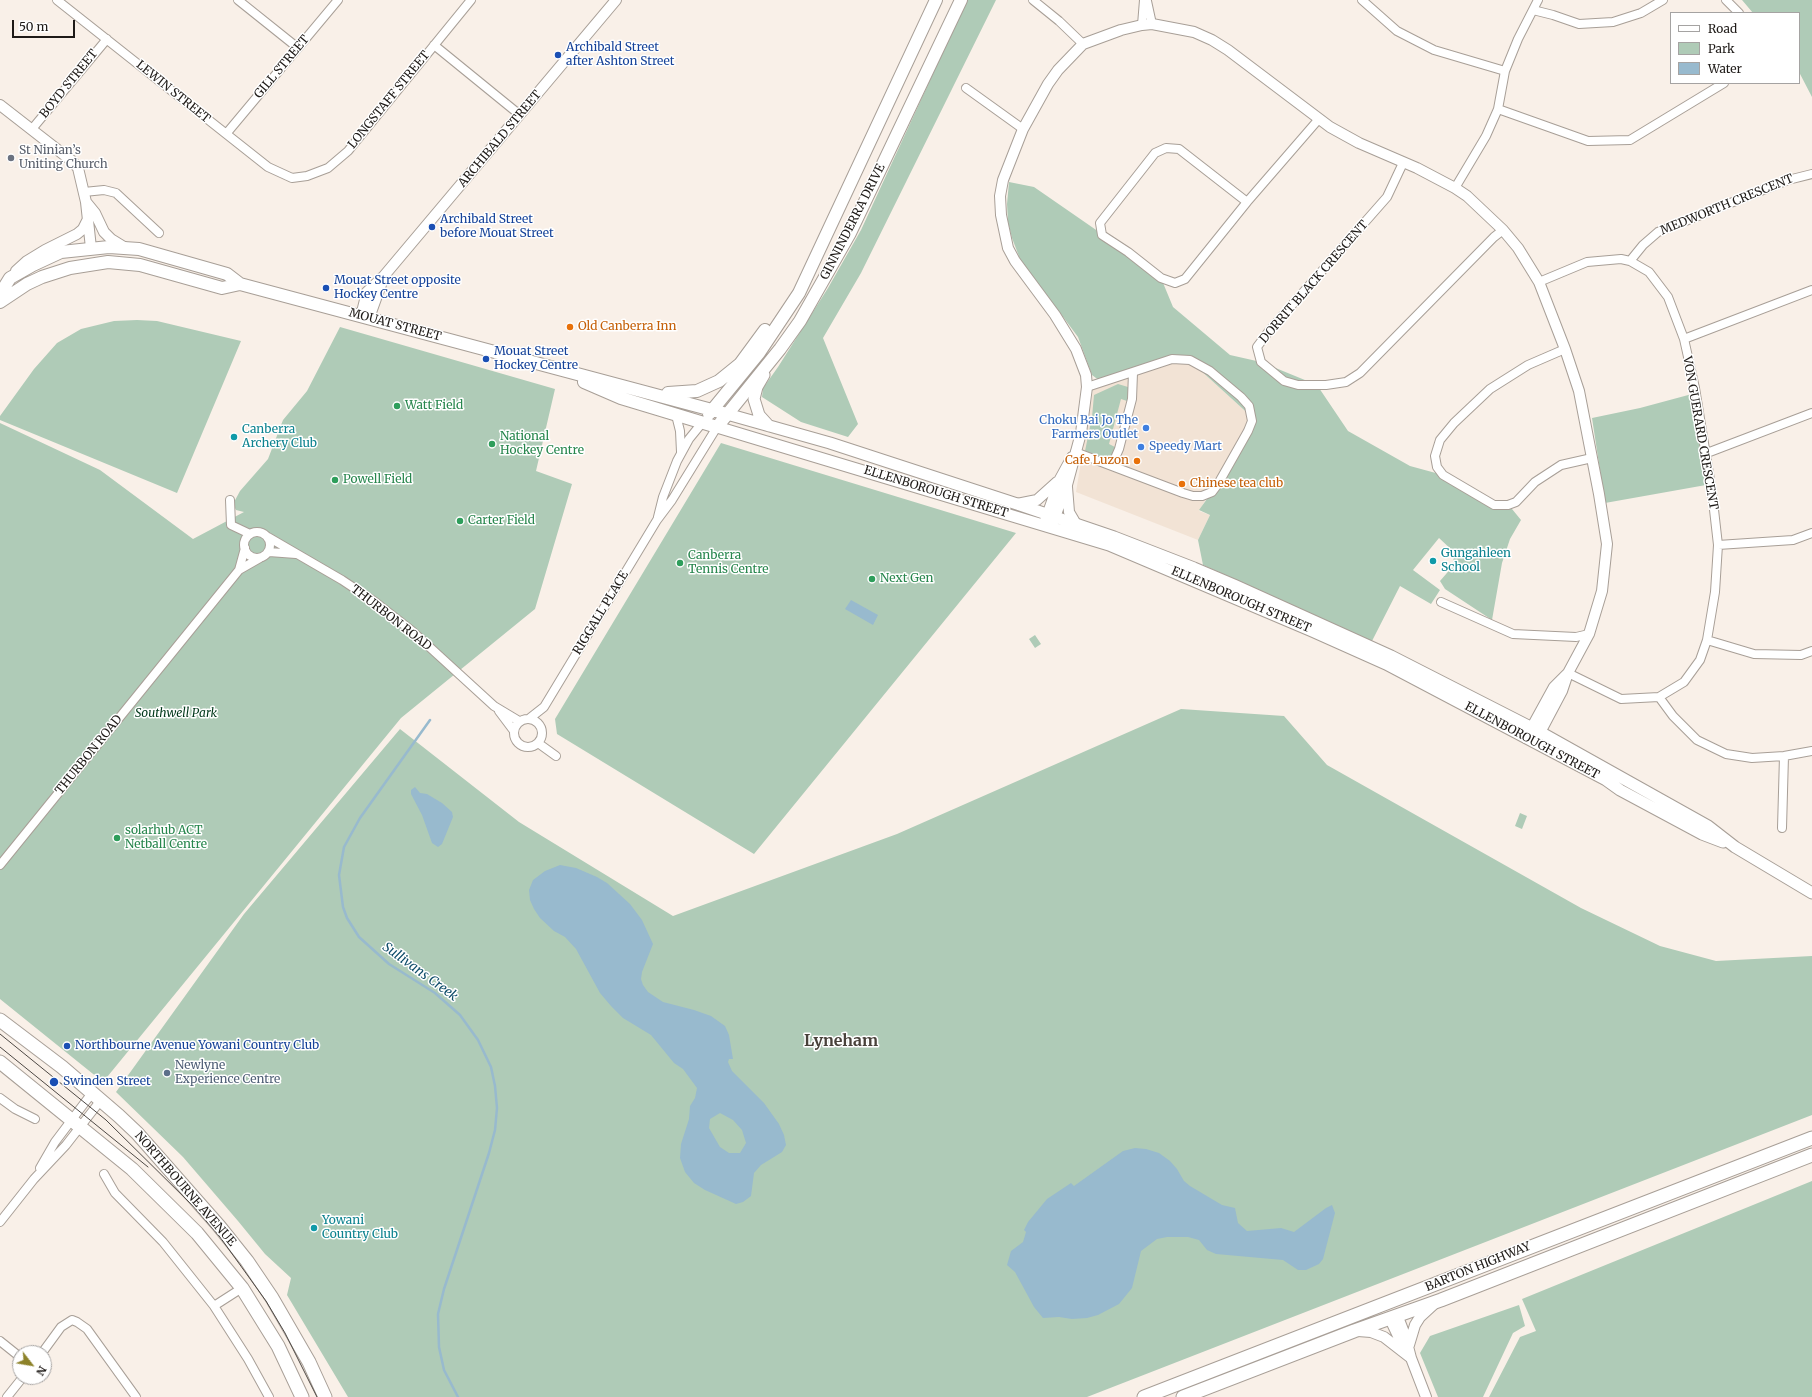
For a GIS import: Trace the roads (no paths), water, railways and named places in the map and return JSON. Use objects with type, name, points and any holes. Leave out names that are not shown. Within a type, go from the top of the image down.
[{"type":"highway","name":"NORTHBOURNE AVENUE","points":[[0,1020],[97,1096],[137,1133],[210,1215],[244,1256],[260,1279],[295,1336],[325,1397]]},
{"type":"highway","name":"NORTHBOURNE AVENUE","points":[[0,1062],[132,1169],[185,1220],[209,1246],[242,1288],[278,1346],[302,1397]]},
{"type":"highway","name":"BARTON HIGHWAY","points":[[1144,1397],[1812,1138]]},
{"type":"highway","name":"BARTON HIGHWAY","points":[[1182,1397],[1357,1330],[1441,1300],[1812,1155]]},
{"type":"highway","points":[[1388,1303],[1394,1318]]},
{"type":"main road","name":"GINNINDERRA DRIVE","points":[[702,423],[759,353],[799,293],[936,0]]},
{"type":"main road","name":"GINNINDERRA DRIVE","points":[[717,427],[780,349],[800,321],[850,233],[961,0]]},
{"type":"main road","points":[[654,394],[683,393],[704,388],[720,381],[736,369],[785,302],[823,244]]},
{"type":"main road","name":"MOUAT STREET","points":[[0,294],[10,278],[33,265],[62,252],[91,248],[124,247],[154,253],[227,274],[240,284],[727,414]]},
{"type":"main road","points":[[91,248],[93,264]]},
{"type":"main road","name":"MOUAT STREET","points":[[0,302],[27,284],[42,277],[70,268],[93,264],[124,263],[140,265],[222,288],[240,284]]},
{"type":"main road","points":[[769,426],[757,411],[755,396],[758,384],[780,349]]},
{"type":"main road","name":"MOUAT STREET","points":[[550,367],[621,398],[717,427]]},
{"type":"main road","name":"ELLENBOROUGH STREET","points":[[727,414],[916,470],[1017,504],[1049,521],[1076,524],[1114,537],[1194,568],[1322,624],[1392,656],[1536,730],[1708,826],[1735,847],[1812,892]]},
{"type":"main road","name":"ELLENBOROUGH STREET","points":[[717,427],[1049,521],[1110,545],[1386,664],[1606,780],[1620,790],[1702,834],[1735,847]]},
{"type":"street","name":"LEWIN STREET","points":[[57,0],[107,38],[268,167],[292,178]]},
{"type":"street","points":[[238,0],[298,48]]},
{"type":"street","name":"GILL STREET","points":[[226,134],[338,0]]},
{"type":"street","name":"LONGSTAFF STREET","points":[[292,178],[307,176],[328,168],[348,151],[471,0]]},
{"type":"street","name":"ARCHIBALD STREET","points":[[365,317],[367,292],[383,277],[616,0]]},
{"type":"street","points":[[1033,0],[1059,21],[1083,44]]},
{"type":"street","points":[[1146,0],[1147,24]]},
{"type":"street","points":[[1362,0],[1397,31],[1434,50],[1505,71]]},
{"type":"street","points":[[1455,188],[1486,136],[1498,109],[1505,71],[1538,0]]},
{"type":"street","points":[[1533,10],[1579,24],[1613,22],[1641,13],[1664,0]]},
{"type":"street","points":[[1726,0],[1738,12]]},
{"type":"street","points":[[1049,521],[1075,452],[1080,433],[1087,387],[1086,375],[1076,349],[1055,315],[1015,261],[1004,235],[1001,215],[1000,196],[1003,180],[1023,129],[1058,70],[1083,44],[1121,30],[1147,24],[1194,32],[1212,40],[1228,50],[1318,120],[1359,143],[1455,188],[1467,196],[1503,230],[1518,248],[1539,282],[1565,349],[1579,391],[1607,544],[1602,592],[1588,634],[1568,673],[1562,691],[1530,740]]},
{"type":"street","name":"BOYD STREET","points":[[32,129],[107,38]]},
{"type":"street","points":[[434,45],[520,115]]},
{"type":"street","points":[[1498,109],[1588,141],[1630,140],[1722,84]]},
{"type":"street","points":[[966,88],[1023,129]]},
{"type":"street","points":[[0,105],[72,161],[78,168],[85,197],[91,248]]},
{"type":"street","points":[[1247,202],[1179,149],[1166,148],[1155,153],[1100,223],[1102,235],[1128,252],[1161,278],[1175,283],[1184,279],[1247,202],[1318,120]]},
{"type":"street","name":"DORRIT BLACK CRESCENT","points":[[1403,163],[1387,197],[1269,331],[1257,348],[1261,362],[1284,381],[1298,385],[1326,385],[1346,382],[1360,373],[1494,237],[1503,230]]},
{"type":"street","name":"MEDWORTH CRESCENT","points":[[1630,261],[1643,245],[1658,232],[1788,180],[1812,174]]},
{"type":"street","points":[[85,197],[104,190],[116,193],[159,233]]},
{"type":"street","points":[[85,197],[104,232],[111,239],[124,247]]},
{"type":"street","points":[[10,278],[27,261],[77,234],[83,229],[88,219]]},
{"type":"street","name":"VON GUERARD CRESCENT","points":[[1539,282],[1587,262],[1621,259],[1630,261],[1649,272],[1668,297],[1684,339],[1695,388],[1707,453],[1718,546],[1715,592],[1708,640],[1700,660],[1684,682],[1659,697],[1621,699],[1568,673]]},
{"type":"street","points":[[1684,339],[1812,290]]},
{"type":"street","points":[[1565,349],[1528,365],[1490,389],[1454,423],[1440,440],[1435,456],[1437,467],[1443,476],[1494,505],[1508,505],[1516,502],[1535,482],[1561,465],[1592,458]]},
{"type":"street","points":[[1075,452],[1183,493],[1193,496],[1202,496],[1212,492],[1218,484],[1251,426],[1251,411],[1245,402],[1210,371],[1196,362],[1183,359],[1172,359],[1087,387]]},
{"type":"street","points":[[1112,465],[1119,449],[1132,399],[1133,373]]},
{"type":"street","points":[[1707,453],[1812,413]]},
{"type":"street","name":"RIGGALL PLACE","points":[[676,415],[680,431],[681,452]]},
{"type":"street","name":"RIGGALL PLACE","points":[[657,520],[663,497],[681,452],[702,423]]},
{"type":"street","name":"RIGGALL PLACE","points":[[530,718],[544,707],[657,520],[672,500],[717,427]]},
{"type":"street","points":[[1017,504],[1037,500],[1063,482]]},
{"type":"street","points":[[1063,482],[1069,512],[1076,524]]},
{"type":"street","points":[[230,500],[232,526],[249,555],[260,558]]},
{"type":"street","name":"THURBON ROAD","points":[[232,526],[250,534]]},
{"type":"street","name":"THURBON ROAD","points":[[239,570],[245,539],[250,534],[258,531],[264,533],[342,580],[412,631],[494,706],[514,731]]},
{"type":"street","points":[[1718,546],[1793,540],[1812,533]]},
{"type":"street","points":[[268,536],[271,546],[269,552]]},
{"type":"street","name":"THURBON ROAD","points":[[0,865],[239,570],[269,552],[299,554]]},
{"type":"street","points":[[1441,602],[1513,634],[1576,637],[1588,634]]},
{"type":"street","points":[[1708,640],[1754,654],[1800,655],[1812,651]]},
{"type":"street","points":[[1659,697],[1673,716],[1697,740],[1726,754],[1752,758],[1784,756],[1812,751]]},
{"type":"street","name":"THURBON ROAD","points":[[494,706],[519,721]]},
{"type":"street","name":"RIGGALL PLACE","points":[[542,727],[544,707]]},
{"type":"street","points":[[530,718],[539,723],[542,727],[542,736],[538,744],[530,747],[521,746],[515,740],[514,731],[519,721],[530,718]]},
{"type":"street","points":[[538,744],[556,756]]},
{"type":"street","points":[[1782,828],[1784,756]]},
{"type":"street","points":[[0,1222],[34,1179],[55,1142],[76,1123],[97,1096]]},
{"type":"street","points":[[0,1098],[15,1109],[35,1119]]},
{"type":"street","points":[[104,1174],[115,1193],[163,1242],[214,1306],[248,1359],[269,1397]]},
{"type":"street","points":[[214,1306],[242,1288]]},
{"type":"street","points":[[1411,1358],[1409,1342],[1415,1325],[1426,1310],[1441,1300]]},
{"type":"street","points":[[1394,1318],[1399,1340],[1411,1358],[1426,1397]]},
{"type":"street","points":[[48,1345],[61,1327],[72,1320],[77,1322],[87,1329],[136,1397]]},
{"type":"street","points":[[1357,1330],[1371,1332],[1384,1337],[1411,1358]]},
{"type":"street","points":[[0,1341],[12,1351]]},
{"type":"street","points":[[7,1397],[17,1385]]},
{"type":"water","points":[[851,600],[878,615],[873,625],[845,609]]},
{"type":"water","points":[[415,787],[420,793],[427,794],[442,803],[452,812],[453,817],[442,844],[438,847],[432,843],[422,815],[411,794],[411,790]]},
{"type":"water","points":[[560,865],[576,868],[607,883],[630,904],[642,920],[653,944],[642,972],[641,979],[648,992],[663,1002],[711,1016],[725,1026],[729,1035],[733,1059],[729,1059],[728,1062],[732,1071],[764,1103],[779,1124],[784,1135],[786,1145],[782,1152],[761,1165],[754,1173],[751,1196],[743,1202],[736,1204],[705,1190],[694,1183],[685,1172],[680,1158],[681,1144],[689,1119],[690,1106],[695,1098],[697,1088],[683,1069],[674,1063],[651,1035],[623,1018],[611,1006],[600,993],[576,949],[565,937],[554,931],[540,918],[530,900],[529,890],[533,880],[545,871]],"holes":[[[720,1113],[733,1120],[742,1130],[746,1143],[740,1153],[729,1153],[720,1147],[709,1128],[710,1119]]]},
{"type":"water","points":[[1135,1148],[1146,1149],[1159,1153],[1170,1161],[1184,1181],[1190,1186],[1222,1205],[1235,1208],[1238,1223],[1247,1231],[1281,1228],[1294,1232],[1332,1205],[1335,1213],[1323,1259],[1319,1264],[1306,1270],[1298,1270],[1283,1260],[1216,1254],[1207,1250],[1199,1240],[1188,1237],[1167,1237],[1157,1239],[1141,1251],[1132,1288],[1119,1304],[1098,1315],[1087,1318],[1043,1318],[1034,1307],[1015,1272],[1007,1265],[1011,1251],[1023,1242],[1026,1232],[1024,1230],[1028,1222],[1047,1199],[1071,1183],[1074,1186],[1123,1151]]},
{"type":"waterway","name":"Sullivans Creek","points":[[430,720],[360,818],[344,847],[339,875],[343,907],[347,918],[359,937],[389,964],[435,993],[460,1015],[478,1040],[491,1067],[495,1086],[497,1108],[495,1130],[489,1153],[444,1289],[438,1314],[439,1347],[444,1370],[458,1397]]},
{"type":"tram line","points":[[0,1034],[106,1120],[194,1207],[220,1237],[266,1301],[285,1333],[317,1397]]},
{"type":"tram line","points":[[0,1047],[148,1167]]},
{"type":"place","name":"Archibald Street after Ashton Street","points":[[558,55]]},
{"type":"place","name":"St Ninian’s Uniting Church","points":[[11,158]]},
{"type":"place","name":"Archibald Street before Mouat Street","points":[[432,227]]},
{"type":"place","name":"Mouat Street opposite Hockey Centre","points":[[326,288]]},
{"type":"place","name":"Old Canberra Inn","points":[[570,327]]},
{"type":"place","name":"Mouat Street Hockey Centre","points":[[486,359]]},
{"type":"place","name":"Watt Field","points":[[397,406]]},
{"type":"place","name":"Choku Bai Jo The Farmers Outlet","points":[[1146,428]]},
{"type":"place","name":"Canberra Archery Club","points":[[234,437]]},
{"type":"place","name":"National Hockey Centre","points":[[492,444]]},
{"type":"place","name":"Speedy Mart","points":[[1141,447]]},
{"type":"place","name":"Cafe Luzon","points":[[1137,461]]},
{"type":"place","name":"Powell Field","points":[[335,480]]},
{"type":"place","name":"Chinese tea club","points":[[1182,484]]},
{"type":"place","name":"Carter Field","points":[[460,521]]},
{"type":"place","name":"Gungahleen School","points":[[1433,561]]},
{"type":"place","name":"Canberra Tennis Centre","points":[[680,563]]},
{"type":"place","name":"Next Gen","points":[[872,579]]},
{"type":"place","name":"solarhub ACT Netball Centre","points":[[117,838]]},
{"type":"place","name":"Northbourne Avenue Yowani Country Club","points":[[67,1046]]},
{"type":"place","name":"Newlyne Experience Centre","points":[[167,1073]]},
{"type":"place","name":"Swinden Street","points":[[54,1082]]},
{"type":"place","name":"Yowani Country Club","points":[[314,1228]]},
{"type":"district","name":"Lyneham","points":[[841,1041]]},
{"type":"park label","name":"Southwell Park","points":[[176,714]]}]
